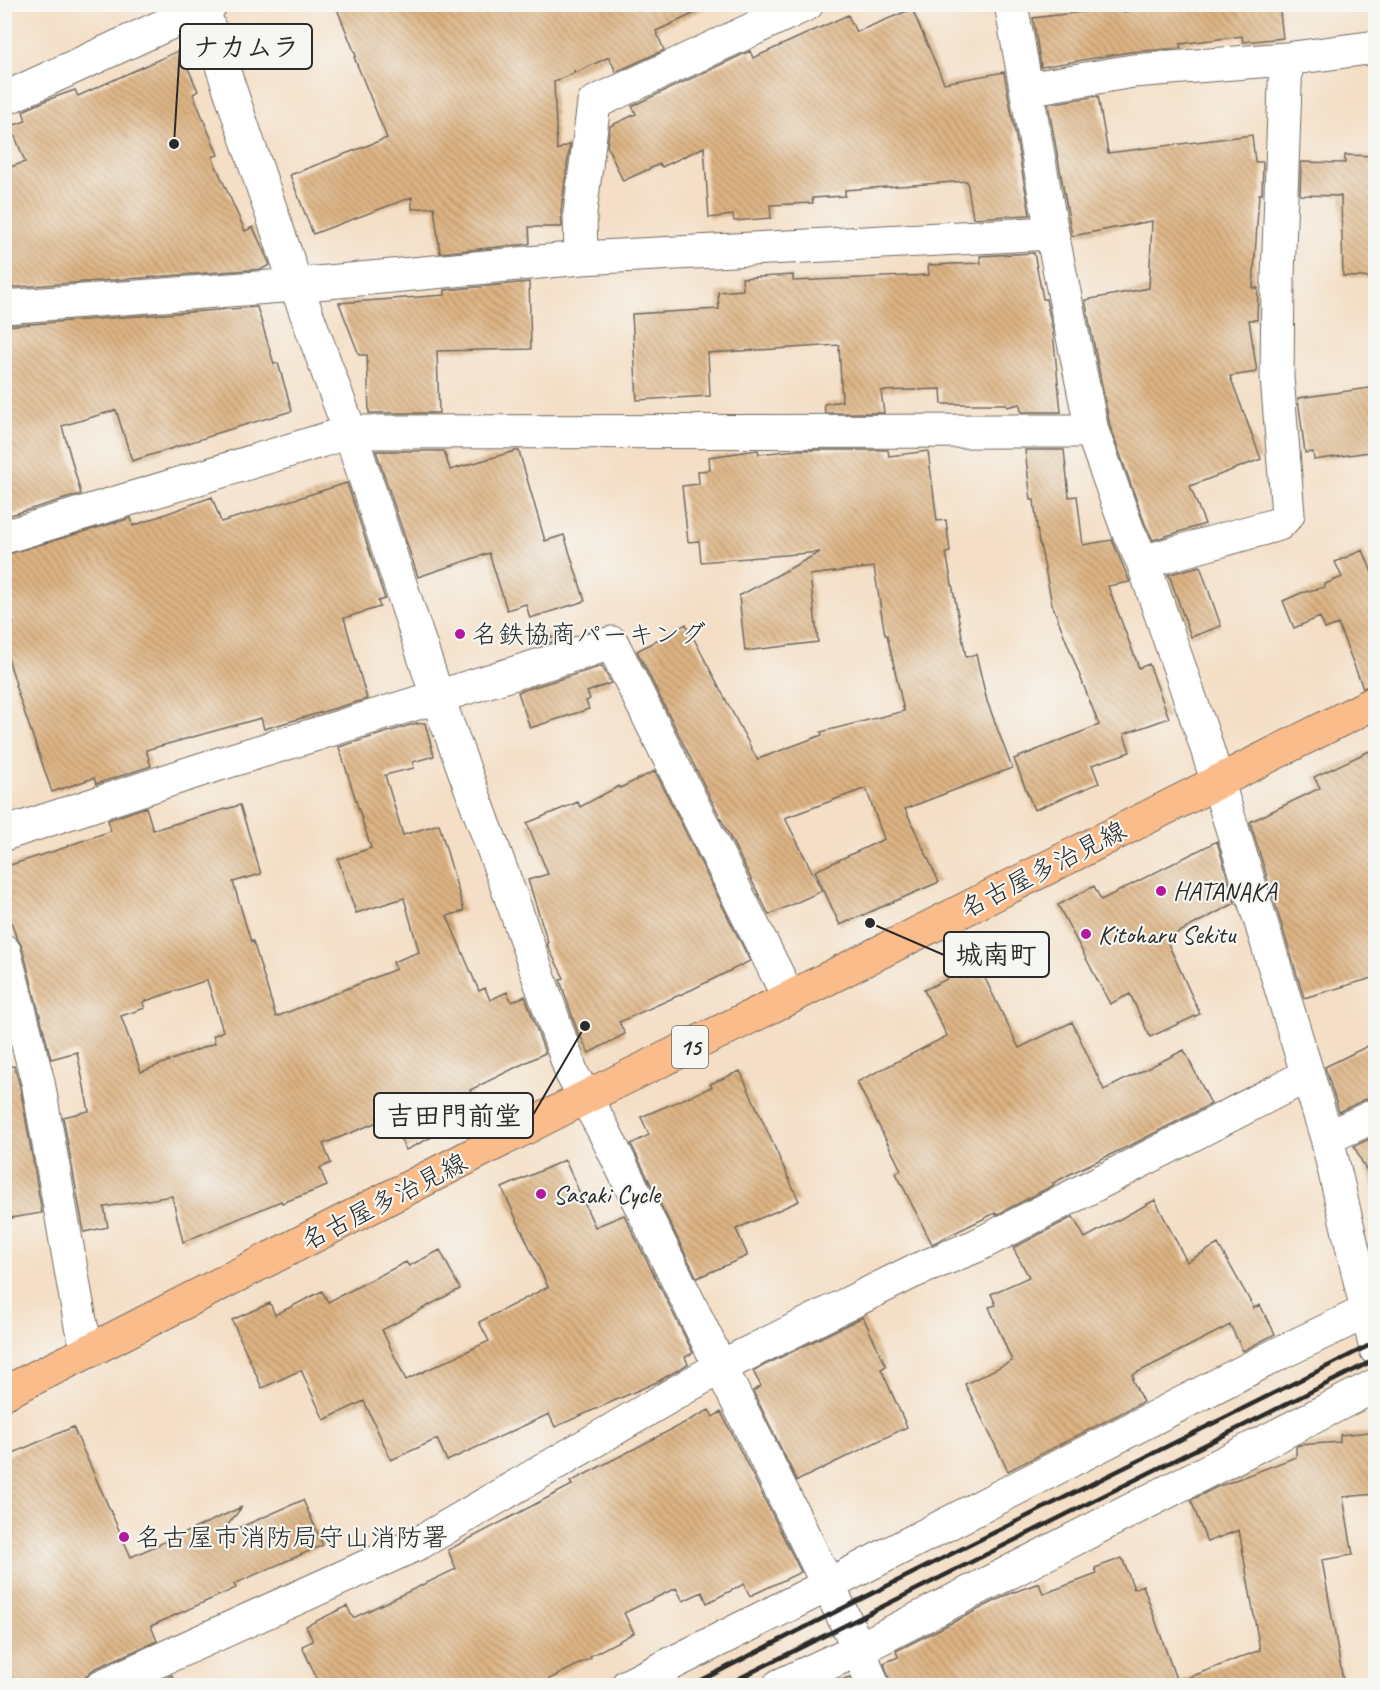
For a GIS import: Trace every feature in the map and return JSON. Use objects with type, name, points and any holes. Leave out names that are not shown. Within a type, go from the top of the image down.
[{"type":"main road","name":"名古屋多治見線","points":[[4,1393],[90,1352],[586,1097],[789,998],[1376,702]]},
{"type":"street","points":[[581,258],[580,213],[594,103],[807,4]]},
{"type":"street","points":[[1011,4],[1052,233],[1092,432],[1128,531],[1143,562],[1218,781],[1327,1138],[1371,1309],[1376,1349]]},
{"type":"street","points":[[4,99],[205,6],[296,285],[350,432],[437,696],[515,908],[572,1074],[586,1097],[828,1585],[859,1649],[873,1686]]},
{"type":"street","points":[[1026,89],[1133,71],[1286,59],[1376,47]]},
{"type":"street","points":[[1143,562],[1279,524],[1288,514],[1276,377],[1286,59]]},
{"type":"street","points":[[4,307],[296,285],[581,258],[1052,233]]},
{"type":"street","points":[[4,537],[350,432],[1092,432]]},
{"type":"street","points":[[4,834],[203,768],[612,643],[789,998]]},
{"type":"street","points":[[4,951],[38,1082],[81,1326],[90,1352]]},
{"type":"street","points":[[102,1686],[421,1542],[720,1367],[912,1272],[976,1246],[1308,1075]]},
{"type":"street","points":[[1327,1138],[1376,1115]]},
{"type":"street","points":[[627,1686],[1272,1357],[1371,1309]]},
{"type":"street","points":[[779,1686],[859,1649],[1376,1385]]},
{"type":"building","points":[[335,4],[715,4],[656,31],[664,50],[616,72],[609,57],[575,73],[574,70],[574,73],[554,82],[557,150],[570,144],[561,211],[562,227],[529,227],[530,243],[528,244],[440,253],[434,207],[412,209],[412,197],[313,234],[290,175],[387,138]]},
{"type":"building","points":[[1183,4],[1279,4],[1283,38],[1243,42],[1242,36],[1180,44],[1181,48],[1130,52],[1041,67],[1033,18],[1123,7],[1124,12]]},
{"type":"building","points":[[912,9],[944,83],[1004,72],[1030,215],[973,218],[967,181],[845,190],[845,196],[812,198],[813,203],[770,205],[771,218],[734,221],[733,215],[709,218],[704,147],[662,167],[660,164],[623,181],[607,146],[610,126],[636,114],[632,106],[750,51],[753,58],[848,15],[856,32]]},
{"type":"building","points":[[180,50],[198,91],[193,94],[218,155],[212,157],[245,231],[253,227],[270,265],[262,269],[4,288],[4,169],[25,162],[11,126],[26,121],[23,111],[47,100],[75,90],[78,96]]},
{"type":"building","points":[[1098,96],[1108,153],[1252,135],[1255,162],[1263,162],[1253,288],[1258,288],[1257,320],[1249,320],[1257,372],[1230,376],[1261,459],[1190,486],[1205,524],[1153,540],[1145,524],[1110,426],[1085,300],[1149,288],[1152,221],[1072,236],[1048,104]]},
{"type":"building","points":[[1345,155],[1376,156],[1376,278],[1343,276],[1341,196],[1300,195],[1301,162],[1345,163]]},
{"type":"building","points":[[1034,253],[1043,299],[1046,299],[1053,332],[1061,412],[1021,412],[1020,404],[1007,407],[1006,404],[942,404],[941,389],[881,391],[884,413],[825,413],[824,404],[842,401],[839,345],[708,353],[710,396],[637,400],[632,314],[719,309],[718,292],[743,290],[742,278],[793,275],[793,281],[929,275],[928,265],[981,263],[980,256]]},
{"type":"building","points":[[529,282],[531,349],[437,351],[439,413],[369,413],[367,355],[359,355],[339,303],[445,295],[445,290]]},
{"type":"building","points":[[257,307],[274,364],[278,363],[292,411],[132,461],[116,410],[62,426],[81,494],[4,517],[4,326]]},
{"type":"building","points":[[1376,387],[1376,451],[1314,460],[1313,452],[1305,453],[1298,398]]},
{"type":"building","points":[[758,450],[759,454],[798,450],[888,450],[889,456],[928,451],[937,521],[946,520],[950,552],[946,553],[966,657],[976,654],[987,701],[1012,768],[905,809],[939,882],[840,925],[815,871],[884,839],[866,788],[785,818],[822,891],[769,915],[637,651],[686,624],[758,761],[758,759],[822,735],[821,732],[904,711],[887,635],[885,635],[874,567],[810,575],[818,642],[745,651],[739,596],[820,552],[701,562],[699,541],[688,542],[682,486],[699,484],[698,471],[710,470],[709,457]]},
{"type":"building","points":[[1025,450],[1064,450],[1069,497],[1077,496],[1083,545],[1112,540],[1130,582],[1108,586],[1139,668],[1149,664],[1169,718],[1124,734],[1130,752],[1092,765],[1099,783],[1034,810],[1014,759],[1099,725],[1052,604],[1039,544],[1034,500],[1031,500]]},
{"type":"building","points":[[376,451],[444,451],[450,470],[519,451],[545,541],[564,535],[585,601],[530,618],[526,604],[507,610],[489,553],[418,577]]},
{"type":"building","points":[[347,483],[385,599],[378,601],[380,607],[344,618],[367,699],[264,729],[261,718],[146,750],[151,766],[96,784],[94,778],[52,792],[15,685],[4,645],[4,626],[14,624],[4,597],[4,555],[131,518],[133,526],[212,497],[221,522]]},
{"type":"building","points":[[1363,550],[1373,575],[1376,574],[1376,684],[1363,688],[1338,624],[1325,629],[1320,617],[1294,628],[1283,601],[1301,593],[1325,587],[1325,584],[1342,577],[1335,562]]},
{"type":"building","points":[[1200,566],[1221,626],[1191,637],[1169,575],[1167,575]]},
{"type":"building","points":[[535,631],[559,640],[539,646]]},
{"type":"building","points":[[602,666],[611,683],[587,692],[590,699],[586,701],[589,709],[530,728],[518,692]]},
{"type":"building","points":[[417,723],[425,723],[434,756],[413,762],[414,768],[385,775],[403,835],[439,824],[464,911],[447,916],[479,991],[485,988],[490,1000],[507,992],[512,1002],[525,996],[545,1053],[470,1090],[478,1107],[430,1129],[434,1136],[406,1150],[390,1117],[323,1144],[331,1163],[320,1168],[327,1186],[282,1203],[281,1201],[183,1242],[172,1196],[104,1207],[108,1227],[84,1232],[63,1117],[89,1111],[77,1052],[51,1059],[22,946],[16,937],[4,898],[4,867],[111,831],[108,820],[146,807],[153,830],[240,805],[261,874],[233,882],[276,1017],[396,969],[393,962],[419,952],[404,898],[356,913],[338,859],[371,848],[339,747]],"holes":[[[207,980],[223,1031],[213,1036],[215,1043],[141,1072],[121,1016],[145,1008],[143,1002]]]},
{"type":"building","points":[[1376,748],[1376,977],[1304,998],[1250,822],[1320,788],[1314,777]]},
{"type":"building","points":[[655,771],[750,961],[619,1022],[625,1034],[589,1053],[579,1036],[560,980],[564,978],[549,949],[528,880],[548,874],[527,823],[578,802],[580,807],[619,786],[620,788]]},
{"type":"building","points":[[1217,841],[1235,903],[1166,939],[1200,1014],[1150,1037],[1130,994],[1110,1004],[1058,905],[1094,886],[1101,900]]},
{"type":"building","points":[[978,964],[1019,1048],[1072,1022],[1104,1090],[1184,1050],[1211,1104],[1080,1169],[996,1215],[995,1213],[932,1244],[896,1173],[901,1170],[857,1082],[947,1036],[924,990]]},
{"type":"building","points":[[1376,1042],[1376,1097],[1368,1098],[1339,1112],[1325,1067]]},
{"type":"building","points":[[14,1066],[20,1086],[42,1213],[4,1219],[4,1067]]},
{"type":"building","points":[[740,1071],[799,1201],[736,1229],[747,1256],[697,1278],[631,1144],[649,1135],[641,1117],[712,1087],[710,1084]]},
{"type":"building","points":[[1376,1136],[1376,1190],[1354,1146]]},
{"type":"building","points":[[565,1160],[595,1227],[624,1215],[693,1353],[685,1357],[688,1364],[659,1381],[555,1427],[549,1414],[447,1461],[437,1439],[391,1460],[364,1401],[324,1420],[301,1370],[262,1388],[232,1320],[270,1303],[275,1315],[322,1291],[328,1302],[406,1262],[409,1266],[440,1250],[460,1289],[382,1330],[406,1380],[489,1341],[479,1322],[548,1287],[502,1188]]},
{"type":"building","points":[[1155,1200],[1187,1262],[1218,1244],[1254,1308],[1260,1305],[1275,1334],[1243,1351],[1230,1325],[1132,1375],[1143,1402],[1008,1471],[965,1384],[1012,1361],[989,1307],[996,1305],[991,1294],[1029,1277],[1013,1248],[1073,1217],[1085,1238]]},
{"type":"building","points":[[863,1317],[886,1366],[881,1369],[907,1427],[797,1481],[753,1391],[761,1386],[753,1371]]},
{"type":"building","points":[[709,1410],[713,1417],[721,1412],[801,1572],[750,1596],[744,1584],[707,1603],[702,1592],[683,1601],[676,1588],[624,1613],[634,1633],[536,1686],[320,1686],[302,1646],[313,1641],[306,1626],[347,1606],[353,1618],[456,1569],[448,1550],[572,1485],[570,1482]]},
{"type":"building","points":[[73,1427],[131,1557],[242,1507],[218,1537],[303,1500],[323,1545],[234,1584],[236,1588],[151,1626],[157,1641],[94,1669],[86,1676],[83,1686],[15,1686],[4,1661],[4,1457]]},
{"type":"building","points":[[1370,1432],[1376,1494],[1343,1497],[1353,1555],[1322,1560],[1344,1686],[891,1686],[884,1663],[898,1657],[896,1651],[1009,1594],[1039,1583],[1043,1594],[1097,1574],[1095,1568],[1122,1558],[1134,1589],[1143,1585],[1177,1682],[1260,1650],[1239,1530],[1207,1542],[1191,1500],[1217,1487],[1296,1457],[1296,1447],[1299,1445],[1340,1442],[1340,1435]]},
{"type":"building","points":[[172,1675],[176,1686],[149,1686]]},
{"type":"building","points":[[849,1677],[853,1686],[831,1686],[831,1684]]},
{"type":"railway","points":[[690,1686],[1376,1342]]},
{"type":"railway","points":[[724,1686],[1376,1359]]},
{"type":"place","name":"ナカムラ","points":[[174,144]]},
{"type":"place","name":"名鉄協商パーキング","points":[[460,634]]},
{"type":"place","name":"HATANAKA","points":[[1161,891]]},
{"type":"place","name":"城南町","points":[[870,923]]},
{"type":"place","name":"Kitoharu Sekitu","points":[[1086,934]]},
{"type":"place","name":"吉田門前堂","points":[[585,1026]]},
{"type":"place","name":"Sasaki Cycle","points":[[541,1194]]},
{"type":"place","name":"名古屋市消防局守山消防署","points":[[124,1537]]}]
